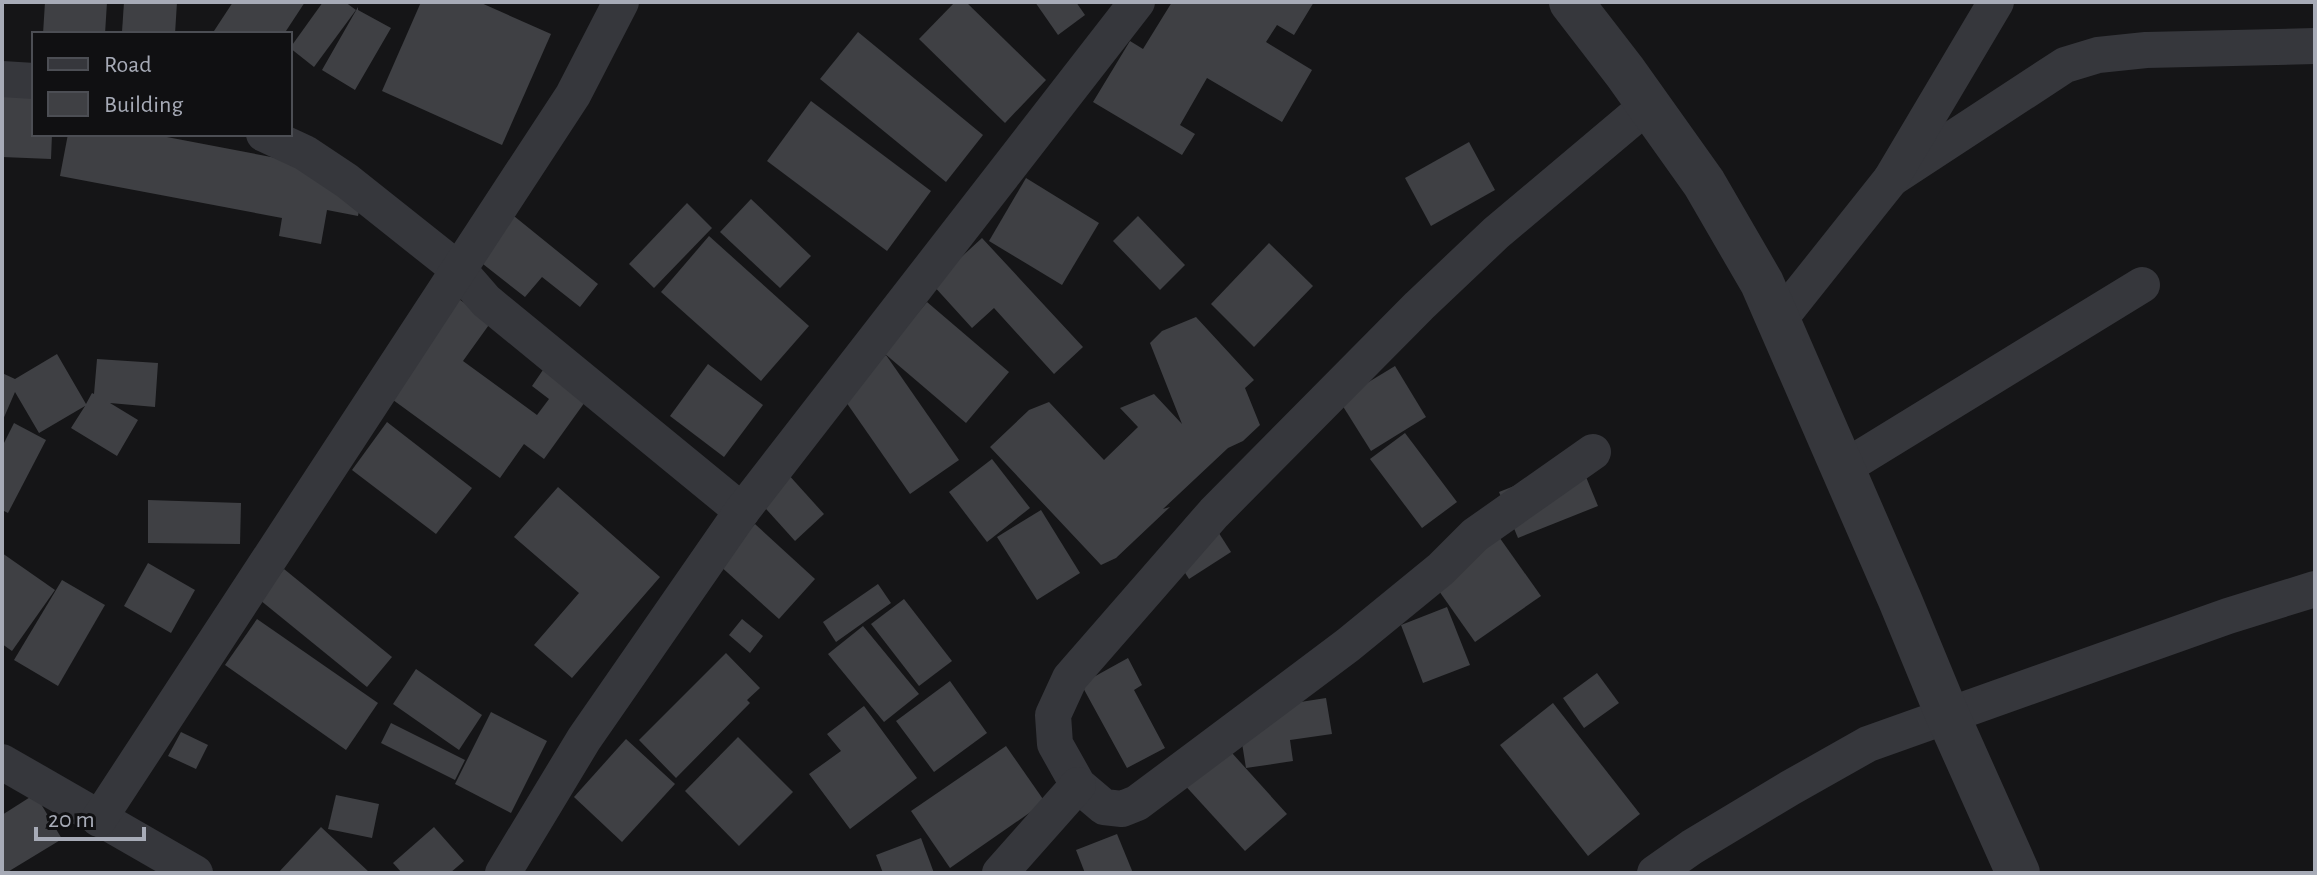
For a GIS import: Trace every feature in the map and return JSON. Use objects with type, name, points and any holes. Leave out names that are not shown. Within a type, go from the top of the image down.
[{"type":"street","points":[[99,819],[573,95],[621,2]]},
{"type":"street","points":[[503,873],[584,739],[742,511],[1137,2]]},
{"type":"street","points":[[1571,2],[1704,183],[1762,283],[2018,873]]},
{"type":"street","points":[[1778,321],[1891,179],[1996,2]]},
{"type":"street","points":[[1891,179],[2065,65],[2098,55],[2146,50],[2315,46]]},
{"type":"street","points":[[2,79],[32,81]]},
{"type":"street","points":[[1593,452],[1475,535],[1441,569],[1348,645],[1137,803],[1122,809],[1104,807],[1078,785],[1055,744],[1053,715],[1070,678],[1214,513],[1419,306],[1496,233],[1648,105]]},
{"type":"street","points":[[268,136],[305,153],[415,233],[459,270],[486,301],[742,511]]},
{"type":"street","points":[[1842,469],[2142,285]]},
{"type":"street","points":[[1655,873],[1692,847],[1868,744],[2228,616],[2315,589]]},
{"type":"street","points":[[7,776],[99,819],[195,873]]},
{"type":"street","points":[[1000,873],[1078,785]]},
{"type":"building","points":[[45,2],[107,2],[105,32],[43,32]]},
{"type":"building","points":[[124,2],[177,2],[175,32],[122,32]]},
{"type":"building","points":[[233,2],[305,2],[285,32],[213,32]]},
{"type":"building","points":[[323,2],[345,2],[356,10],[314,67],[292,50]]},
{"type":"building","points":[[421,2],[479,2],[551,34],[502,145],[382,91]]},
{"type":"building","points":[[955,2],[966,2],[1046,80],[1005,123],[919,39]]},
{"type":"building","points":[[1035,2],[1076,2],[1085,15],[1058,35]]},
{"type":"building","points":[[1172,2],[1314,2],[1294,35],[1277,25],[1266,42],[1312,70],[1282,122],[1207,78],[1180,125],[1195,134],[1182,155],[1093,102],[1130,41],[1143,49]]},
{"type":"building","points":[[358,7],[358,10],[391,28],[355,90],[322,70]]},
{"type":"building","points":[[858,32],[983,135],[946,182],[820,79]]},
{"type":"building","points":[[2,84],[32,86],[32,136],[52,136],[51,159],[2,157]]},
{"type":"building","points":[[811,101],[931,191],[887,251],[767,161]]},
{"type":"building","points":[[68,136],[161,136],[366,175],[358,216],[327,210],[321,244],[279,236],[282,218],[60,176]]},
{"type":"building","points":[[1469,142],[1495,190],[1431,226],[1405,178]]},
{"type":"building","points":[[1026,178],[1099,223],[1062,285],[989,241]]},
{"type":"building","points":[[751,199],[811,256],[780,288],[720,232]]},
{"type":"building","points":[[687,203],[712,228],[654,288],[629,264]]},
{"type":"building","points":[[509,212],[598,284],[580,307],[542,277],[525,297],[474,257]]},
{"type":"building","points":[[1138,216],[1185,265],[1160,290],[1113,241]]},
{"type":"building","points":[[709,236],[809,326],[761,381],[661,292]]},
{"type":"building","points":[[982,238],[1083,347],[1054,374],[994,308],[972,328],[932,284]]},
{"type":"building","points":[[1269,243],[1313,286],[1254,347],[1211,304]]},
{"type":"building","points":[[459,299],[491,322],[463,361],[537,415],[549,399],[532,386],[547,364],[590,395],[544,459],[524,444],[500,478],[389,397]]},
{"type":"building","points":[[927,302],[1009,372],[966,423],[884,353]]},
{"type":"building","points":[[1196,317],[1254,380],[1245,388],[1260,425],[1243,441],[1228,448],[1116,558],[1101,565],[990,447],[1029,410],[1049,402],[1104,460],[1138,427],[1120,408],[1154,394],[1182,424],[1150,343],[1162,331]]},
{"type":"building","points":[[57,354],[86,404],[94,394],[97,359],[158,363],[155,407],[110,403],[138,420],[117,456],[71,428],[85,406],[39,433],[15,392],[2,422],[2,373],[15,379]]},
{"type":"building","points":[[886,355],[959,460],[910,494],[837,389]]},
{"type":"building","points":[[708,364],[763,405],[724,457],[670,416]]},
{"type":"building","points":[[1395,366],[1426,417],[1371,451],[1339,400]]},
{"type":"building","points":[[387,422],[472,488],[436,534],[352,470]]},
{"type":"building","points":[[14,423],[46,440],[8,513],[2,510],[2,447]]},
{"type":"building","points":[[1405,433],[1457,502],[1422,528],[1370,459]]},
{"type":"building","points":[[992,459],[1030,508],[987,542],[949,492]]},
{"type":"building","points":[[1579,460],[1598,506],[1518,538],[1499,492]]},
{"type":"building","points":[[787,473],[824,514],[795,541],[758,500]]},
{"type":"building","points":[[558,487],[660,577],[572,678],[534,645],[579,593],[514,537]]},
{"type":"building","points":[[148,500],[241,503],[240,544],[148,543]]},
{"type":"building","points":[[1041,510],[1080,573],[1037,600],[997,537]]},
{"type":"building","points":[[755,524],[815,579],[779,619],[718,564]]},
{"type":"building","points":[[1215,527],[1231,552],[1189,579],[1173,554]]},
{"type":"building","points":[[1492,527],[1541,596],[1475,642],[1427,574]]},
{"type":"building","points":[[2,553],[55,590],[12,651],[2,644]]},
{"type":"building","points":[[148,563],[195,590],[171,633],[124,606]]},
{"type":"building","points":[[284,569],[392,657],[367,687],[260,600]]},
{"type":"building","points":[[62,580],[105,605],[58,686],[14,660]]},
{"type":"building","points":[[878,584],[891,603],[836,642],[823,622]]},
{"type":"building","points":[[904,599],[952,661],[919,686],[871,624]]},
{"type":"building","points":[[1447,607],[1470,665],[1423,683],[1401,625]]},
{"type":"building","points":[[257,619],[378,703],[346,750],[225,665]]},
{"type":"building","points":[[742,619],[763,636],[750,653],[729,635]]},
{"type":"building","points":[[863,626],[919,694],[884,722],[828,654]]},
{"type":"building","points":[[726,653],[760,688],[747,700],[750,703],[676,778],[639,740]]},
{"type":"building","points":[[1128,658],[1142,685],[1134,690],[1165,748],[1127,768],[1081,684]]},
{"type":"building","points":[[416,669],[482,715],[459,750],[393,704]]},
{"type":"building","points":[[1597,673],[1619,703],[1584,728],[1563,698]]},
{"type":"building","points":[[950,681],[987,733],[934,772],[896,721]]},
{"type":"building","points":[[1326,698],[1332,734],[1290,740],[1293,761],[1246,768],[1237,712]]},
{"type":"building","points":[[1553,703],[1640,814],[1588,856],[1500,745]]},
{"type":"building","points":[[864,706],[917,778],[850,829],[809,774],[841,751],[827,734]]},
{"type":"building","points":[[491,712],[547,741],[511,813],[455,784]]},
{"type":"building","points":[[391,723],[465,760],[455,780],[381,743]]},
{"type":"building","points":[[181,732],[208,745],[196,769],[168,756]]},
{"type":"building","points":[[738,737],[793,792],[739,846],[685,791]]},
{"type":"building","points":[[626,739],[675,784],[622,842],[574,797]]},
{"type":"building","points":[[1223,743],[1287,814],[1245,851],[1181,781]]},
{"type":"building","points":[[1006,746],[1045,802],[950,868],[911,811]]},
{"type":"building","points":[[35,794],[62,839],[2,873],[2,815]]},
{"type":"building","points":[[336,795],[379,804],[372,838],[328,829]]},
{"type":"building","points":[[321,827],[370,873],[278,873]]},
{"type":"building","points":[[434,827],[464,861],[450,873],[402,873],[393,863]]},
{"type":"building","points":[[1117,834],[1133,873],[1085,873],[1076,850]]},
{"type":"building","points":[[921,838],[934,873],[883,873],[876,855]]}]
